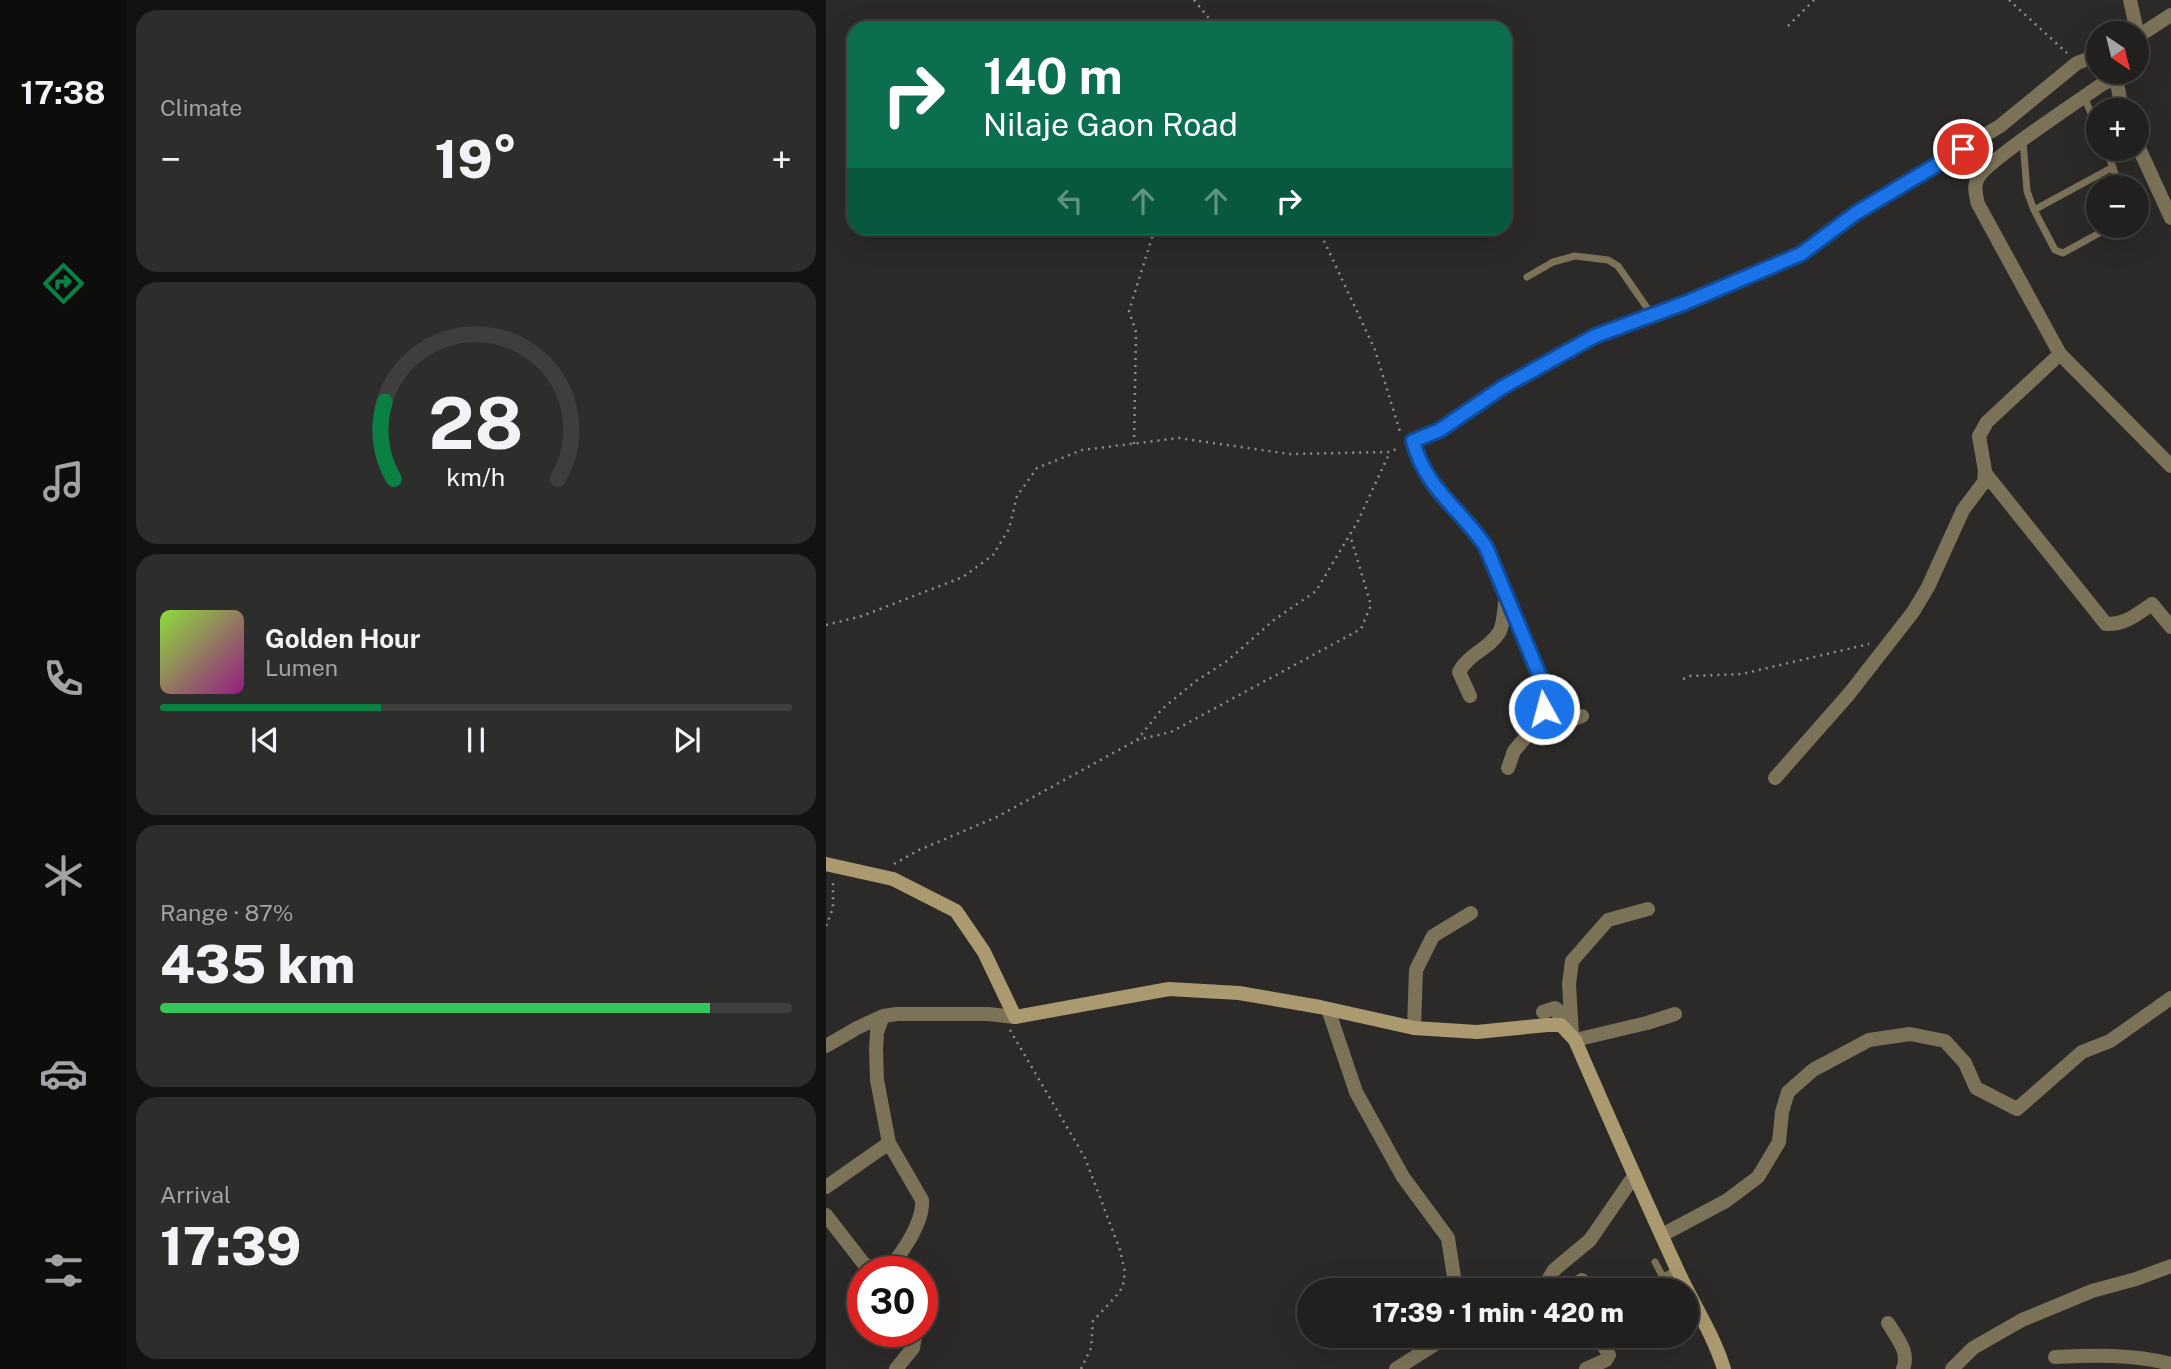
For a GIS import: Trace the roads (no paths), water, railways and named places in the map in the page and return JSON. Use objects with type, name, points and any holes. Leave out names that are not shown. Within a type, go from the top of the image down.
[{"type":"street","points":[[2130,0],[2134,21]]},
{"type":"street","points":[[2149,29],[2171,15]]},
{"type":"street","points":[[1508,768],[1514,751],[1542,718],[1546,691],[1486,547],[1476,531],[1434,487],[1408,443],[1440,430],[1503,387],[1595,336],[1801,254],[1856,213],[1995,129],[2077,63],[2086,60]]},
{"type":"street","points":[[2103,84],[2007,152],[1978,176],[1975,191],[1978,204],[2060,354],[2171,466]]},
{"type":"street","points":[[1995,129],[2007,152]]},
{"type":"street","points":[[2145,161],[2171,218]]},
{"type":"street","points":[[1775,778],[1849,694],[1913,612],[1963,510],[1983,482],[1985,473],[1979,436],[1987,422],[2060,354]]},
{"type":"street","points":[[1985,473],[2106,624],[2117,625],[2152,604],[2171,626]]},
{"type":"street","points":[[1470,696],[1460,672],[1464,663],[1486,647],[1500,631],[1506,596]]},
{"type":"street","points":[[1544,709],[1554,720],[1563,723],[1582,716]]},
{"type":"street","points":[[828,870],[893,879],[956,911],[984,952],[1008,1016]]},
{"type":"street","points":[[1570,1033],[1569,985],[1572,961],[1608,920],[1648,909]]},
{"type":"street","points":[[1414,1028],[1416,970],[1433,936],[1471,914]]},
{"type":"street","points":[[826,1046],[883,1016],[1008,1016],[1169,989],[1239,993],[1414,1028],[1476,1032],[1547,1025],[1570,1033],[1647,1023],[1675,1014]]},
{"type":"street","points":[[1662,1235],[1726,1201],[1758,1177],[1779,1142],[1782,1112],[1788,1092],[1813,1070],[1869,1040],[1910,1034],[1945,1041],[1965,1063],[1976,1088],[2017,1109],[2082,1052],[2110,1041],[2171,998]]},
{"type":"street","points":[[1543,1012],[1555,1008],[1558,1010],[1570,1033],[1677,1270],[1718,1350],[1724,1369]]},
{"type":"street","points":[[1328,1009],[1356,1092],[1403,1177],[1448,1238],[1455,1278]]},
{"type":"street","points":[[883,1016],[877,1032],[877,1080],[889,1143],[922,1200],[923,1208],[907,1245],[898,1256]]},
{"type":"street","points":[[826,1187],[889,1143]]},
{"type":"street","points":[[1550,1278],[1554,1270],[1590,1240],[1634,1176]]},
{"type":"street","points":[[826,1216],[858,1256]]},
{"type":"street","points":[[1952,1369],[1972,1348],[2022,1320],[2092,1291],[2171,1266]]},
{"type":"street","points":[[1888,1323],[1906,1353],[1903,1369]]},
{"type":"street","points":[[896,1369],[913,1347]]},
{"type":"street","points":[[1396,1369],[1429,1348]]},
{"type":"street","points":[[1586,1369],[1605,1360],[1609,1355],[1605,1348]]},
{"type":"street","points":[[1419,1354],[1425,1369]]},
{"type":"street","points":[[2055,1357],[2087,1355],[2147,1358],[2171,1364]]},
{"type":"lane","points":[[2084,97],[2086,102]]},
{"type":"lane","points":[[2023,141],[2026,191],[2055,250],[2063,253],[2090,238]]},
{"type":"lane","points":[[2111,161],[2116,175]]},
{"type":"lane","points":[[2034,210],[2113,167]]},
{"type":"lane","points":[[1527,278],[1553,262],[1575,256],[1608,260],[1618,267],[1652,315]]},
{"type":"lane","points":[[1655,1262],[1663,1278],[1677,1270]]}]
